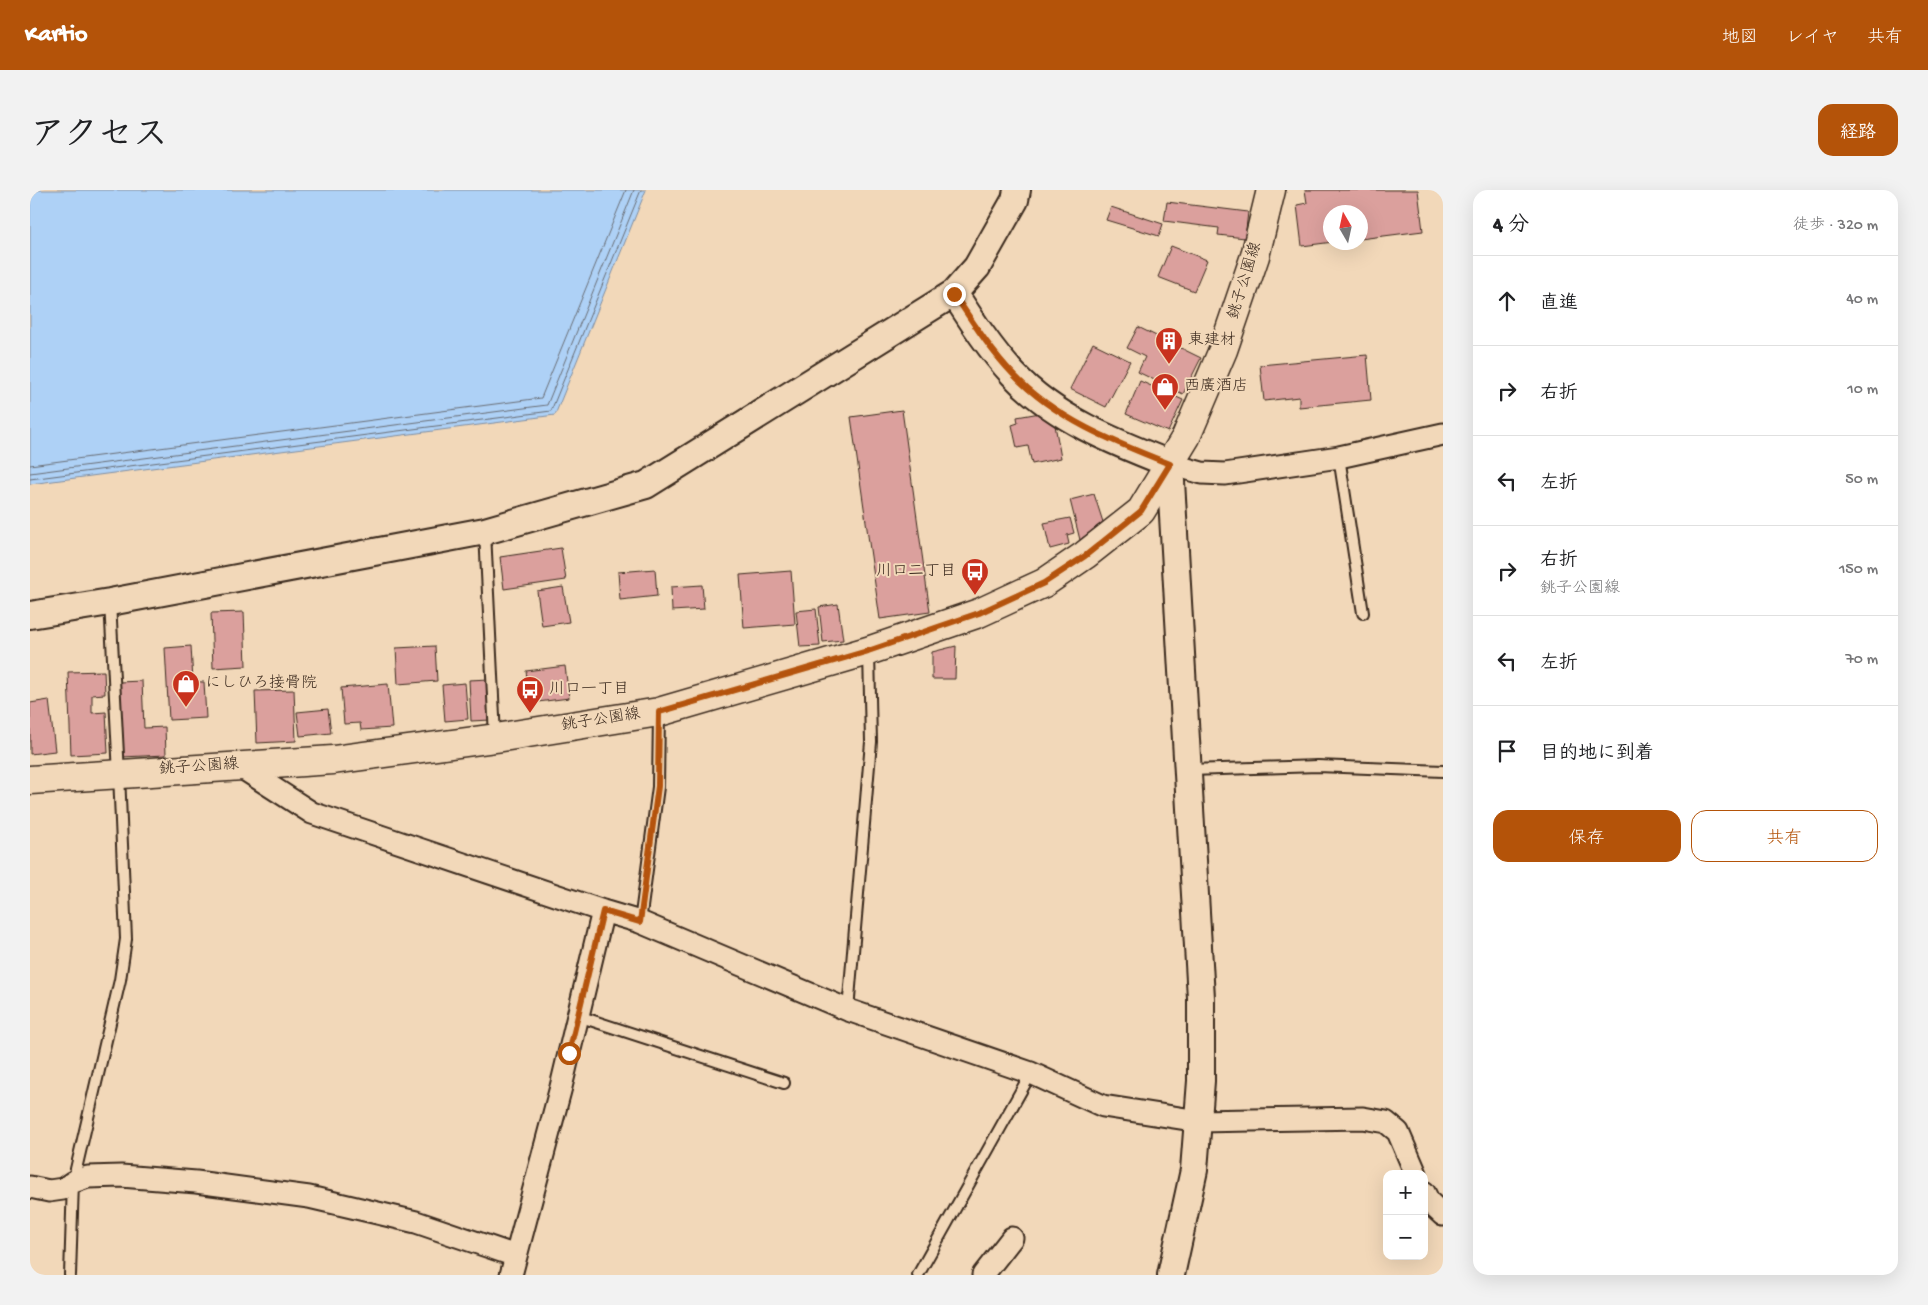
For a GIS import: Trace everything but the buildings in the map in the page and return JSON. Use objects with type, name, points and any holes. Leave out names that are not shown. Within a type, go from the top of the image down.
[{"type":"main road","name":"銚子公園線","points":[[30,780],[333,760],[496,738],[659,712],[868,651],[979,613],[1044,583],[1085,556],[1141,511],[1186,437],[1223,350],[1255,256],[1271,190]]},
{"type":"street","points":[[30,615],[110,602],[485,531],[646,485],[954,294],[977,267],[1015,200],[1017,190]]},
{"type":"street","points":[[954,294],[1013,374],[1037,396],[1066,417],[1127,447],[1170,464],[1202,473],[1225,474],[1339,456],[1443,434]]},
{"type":"street","points":[[1170,464],[1201,998],[1202,1081],[1194,1170],[1171,1275]]},
{"type":"street","points":[[239,766],[312,812],[640,922],[848,1010],[1031,1073],[1103,1106],[1199,1121],[1363,1118],[1386,1122],[1398,1132],[1414,1170]]},
{"type":"street","points":[[30,1188],[63,1189],[73,1182],[88,1177],[121,1176],[196,1182],[309,1197],[416,1222],[514,1265],[603,911]]},
{"type":"street","points":[[1428,1202],[1443,1215]]},
{"type":"street","points":[[984,1275],[1012,1238]]},
{"type":"lane","points":[[1339,456],[1364,613]]},
{"type":"lane","points":[[485,531],[496,738]]},
{"type":"lane","points":[[70,1275],[73,1182],[120,980],[126,939],[110,602]]},
{"type":"lane","points":[[848,1010],[871,742],[868,651]]},
{"type":"lane","points":[[640,922],[658,786],[659,712]]},
{"type":"lane","points":[[1189,770],[1318,766],[1443,771]]},
{"type":"lane","points":[[578,1016],[784,1084]]},
{"type":"lane","points":[[918,1275],[1031,1073]]},
{"type":"water","points":[[30,190],[646,190],[555,415],[30,484]]},
{"type":"place","name":"東建材","points":[[1169,365]]},
{"type":"place","name":"西廣酒店","points":[[1165,411]]},
{"type":"place","name":"川口二丁目","points":[[975,596]]},
{"type":"place","name":"にしひろ接骨院","points":[[186,708]]},
{"type":"place","name":"川口一丁目","points":[[530,714]]},
{"type":"route","points":[[569,1053],[603,911],[640,922],[658,786],[659,712],[868,651],[979,613],[1044,583],[1085,556],[1141,511],[1170,464],[1127,447],[1066,417],[1037,396],[1013,374],[983,336],[954,294]]}]
